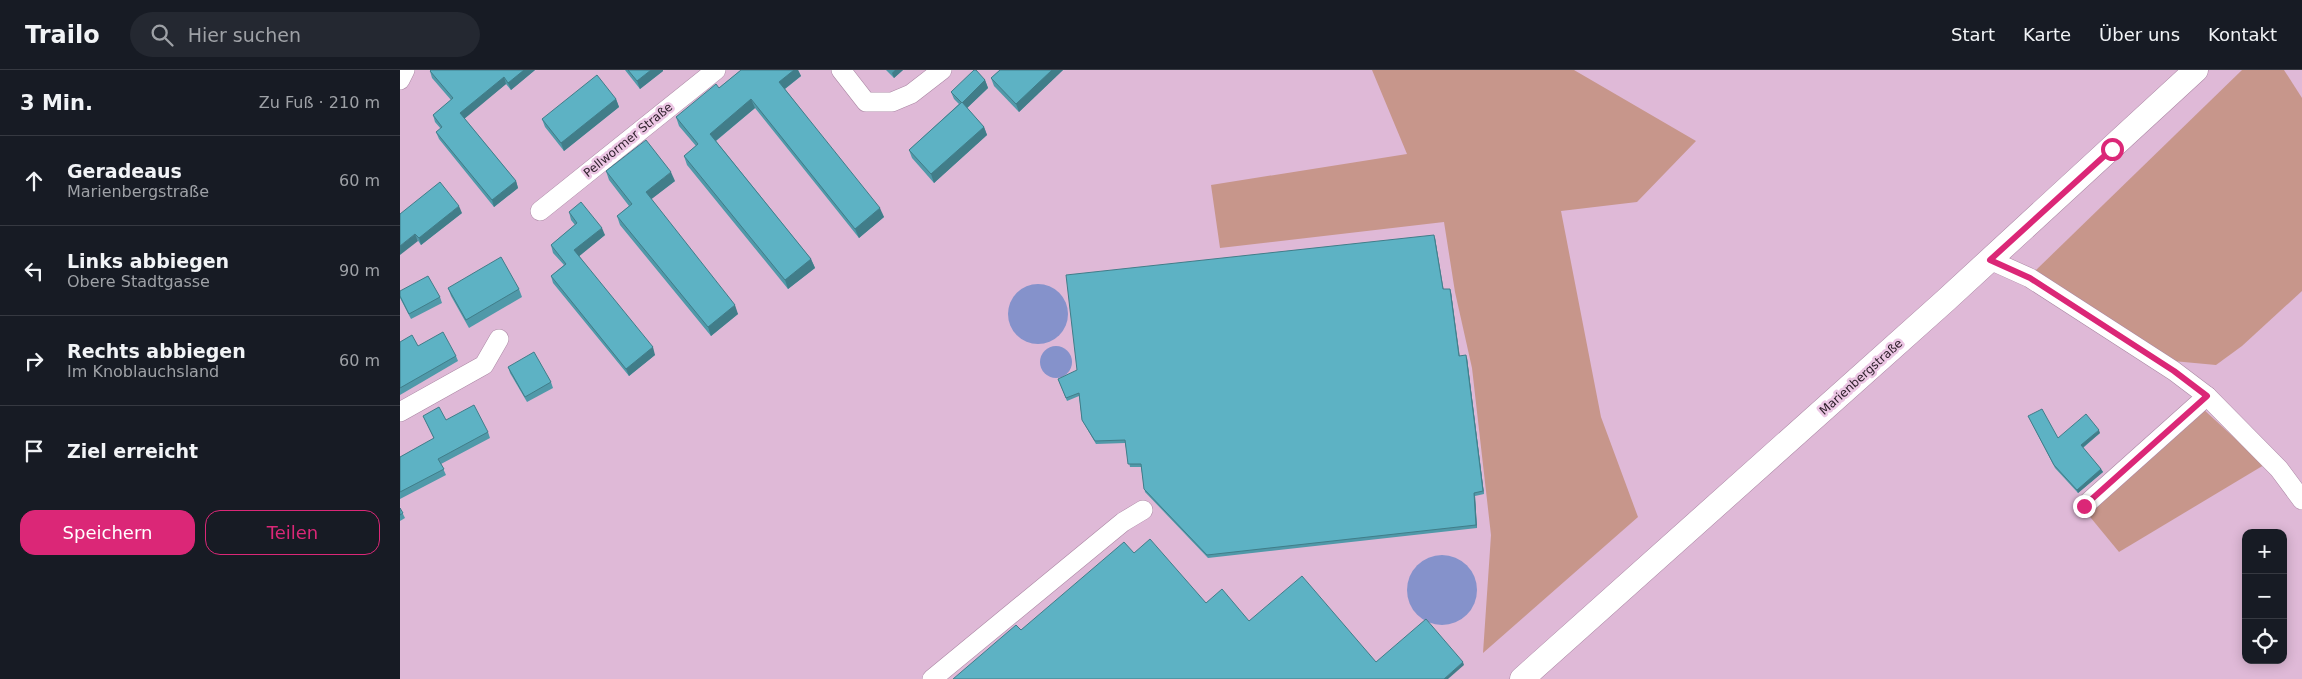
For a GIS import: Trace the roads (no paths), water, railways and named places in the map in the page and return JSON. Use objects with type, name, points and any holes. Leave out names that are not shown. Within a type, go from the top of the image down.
[{"type":"main road","name":"Marienbergstraße","points":[[1522,679],[1766,463],[2196,70]]},
{"type":"street","points":[[400,80],[405,70]]},
{"type":"street","name":"Pellwormer Straße","points":[[540,211],[716,70]]},
{"type":"street","points":[[841,70],[866,102],[892,102],[911,94],[942,70]]},
{"type":"street","points":[[1990,260],[2030,278],[2174,371],[2207,396],[2280,469],[2302,500]]},
{"type":"street","points":[[400,412],[484,365],[499,339]]},
{"type":"street","points":[[2084,506],[2207,396]]},
{"type":"street","points":[[932,679],[1123,522],[1143,510]]},
{"type":"water","points":[[1032,284],[1044,284],[1055,289],[1063,297],[1068,308],[1066,326],[1055,339],[1044,344],[1032,344],[1021,339],[1013,331],[1008,320],[1008,308],[1013,297],[1021,289]]},
{"type":"water","points":[[1056,346],[1067,351],[1072,362],[1067,373],[1056,378],[1045,373],[1040,362],[1045,351]]},
{"type":"water","points":[[1449,555],[1462,561],[1471,570],[1475,576],[1477,590],[1475,604],[1467,615],[1456,623],[1435,625],[1428,623],[1417,615],[1409,604],[1407,583],[1409,576],[1417,565],[1428,557]]}]
